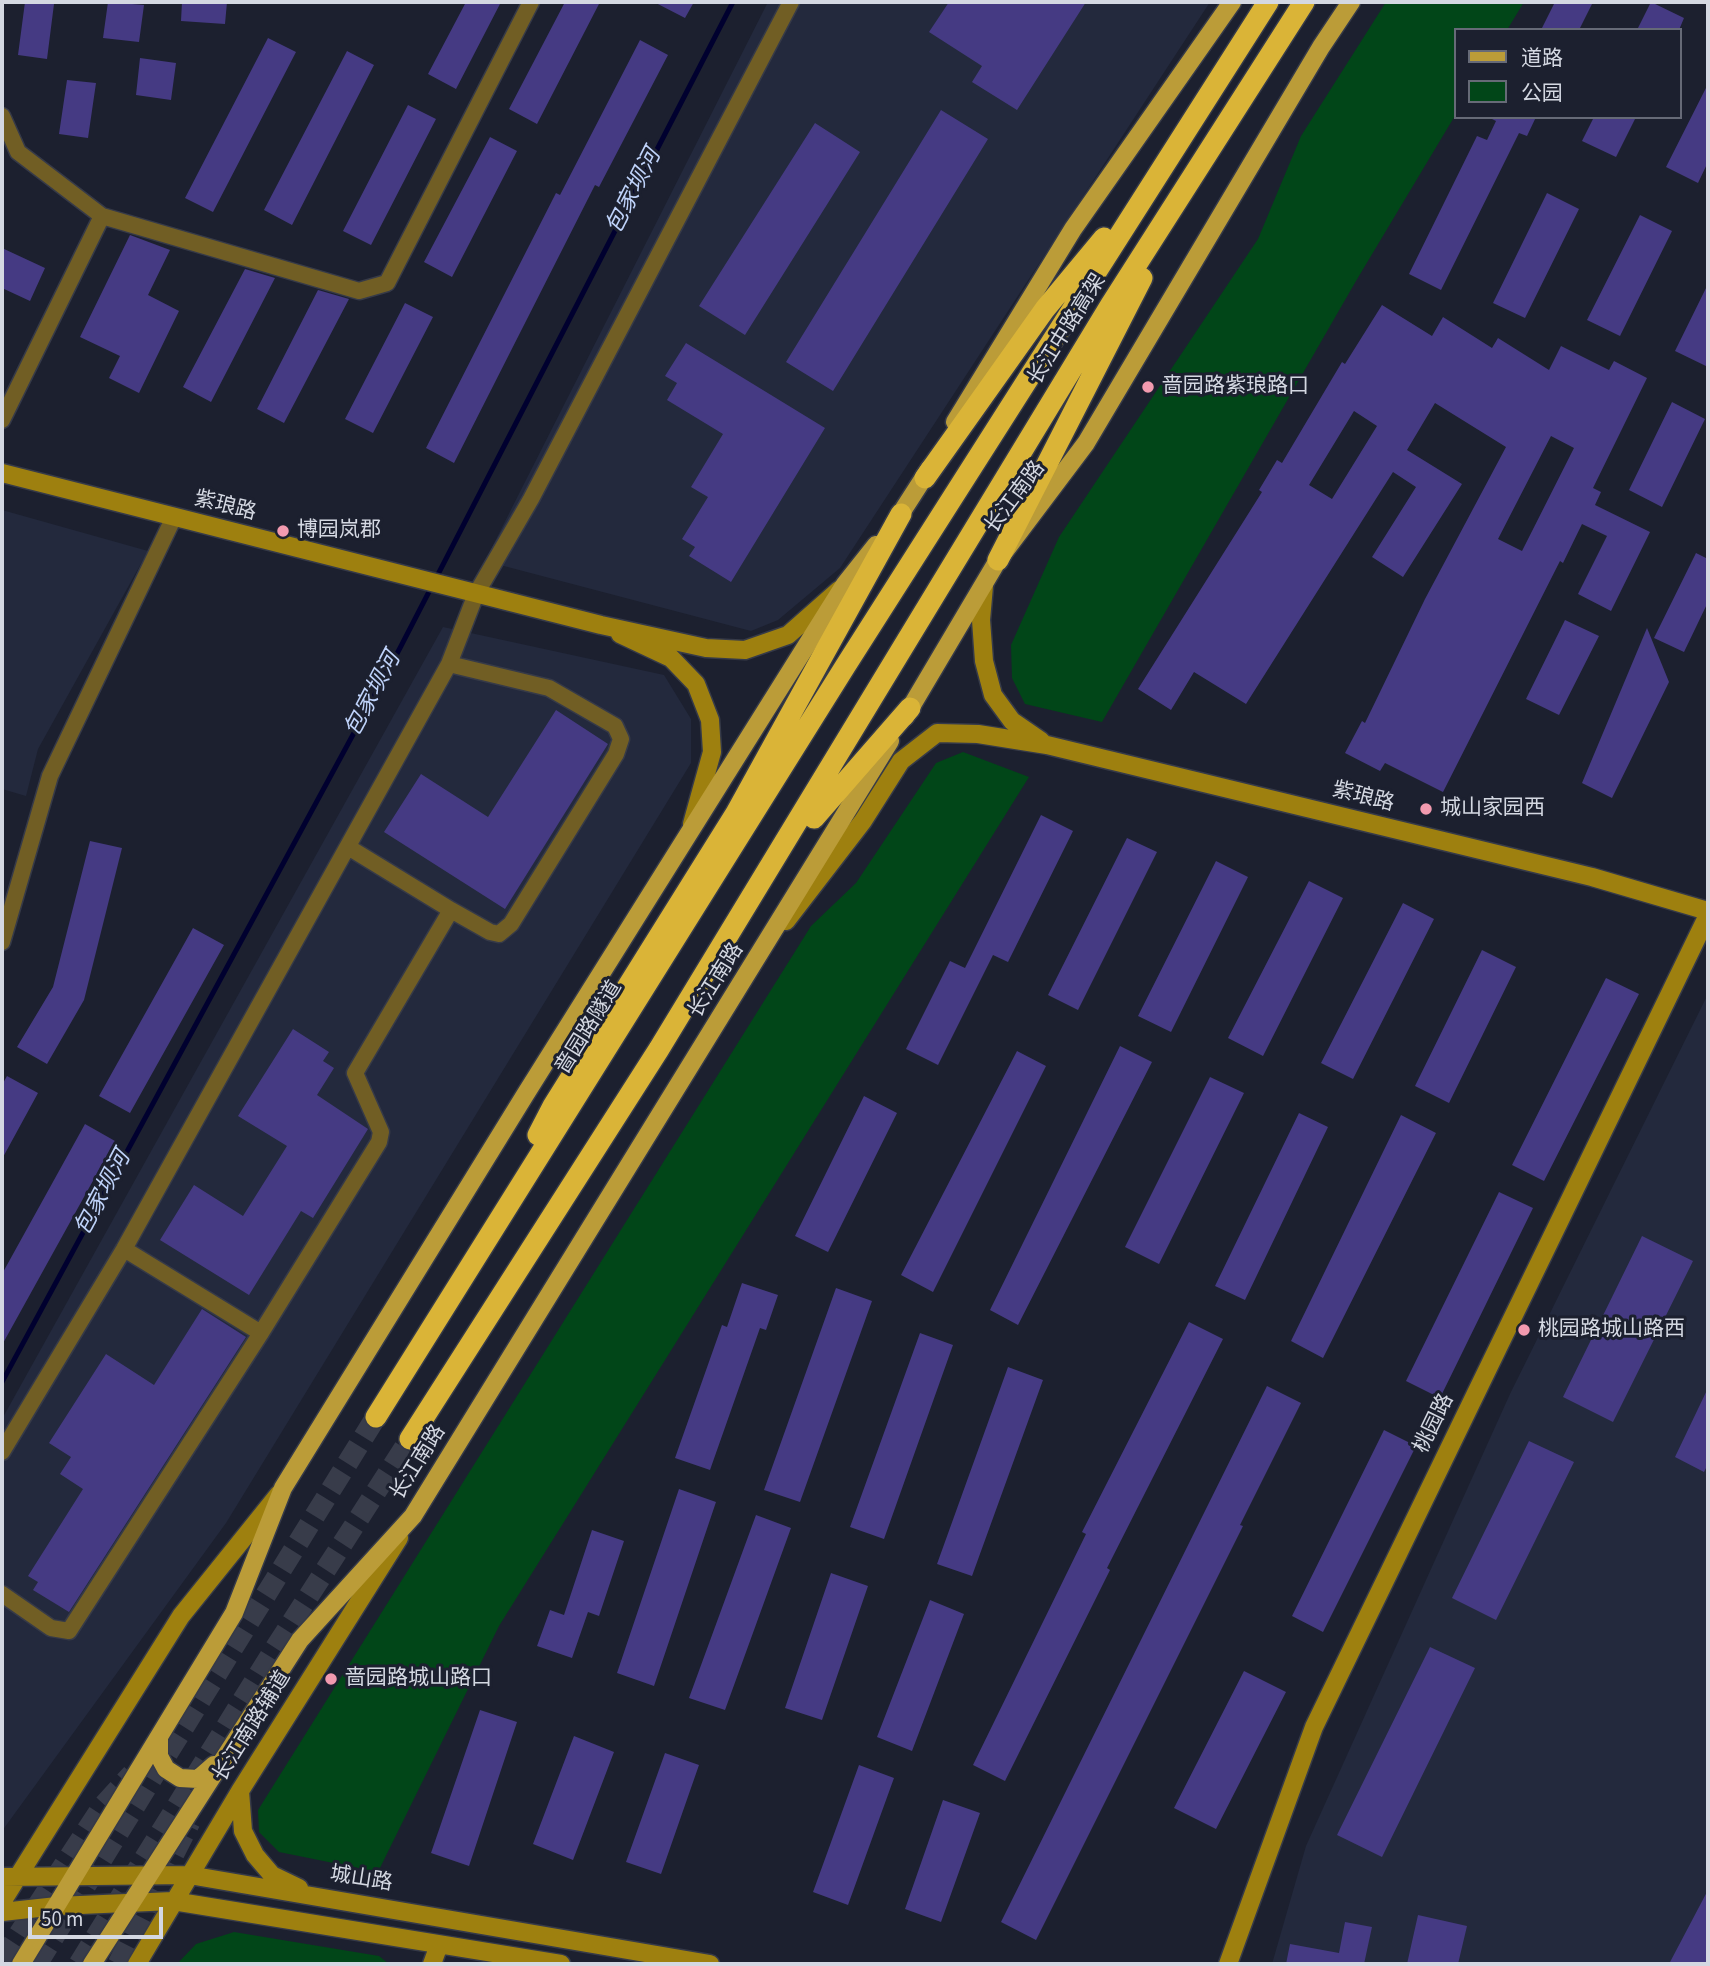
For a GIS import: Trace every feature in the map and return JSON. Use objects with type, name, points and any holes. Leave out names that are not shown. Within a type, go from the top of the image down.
[{"type":"highway","name":"长江中路高架","points":[[846,665],[1268,2]]},
{"type":"highway","name":"长江中路高架","points":[[659,1049],[1103,318],[1304,2]]},
{"type":"highway","points":[[925,478],[1045,309],[1159,172]]},
{"type":"highway","points":[[998,560],[1191,182]]},
{"type":"highway","points":[[477,1256],[553,1106],[736,813],[901,514]]},
{"type":"highway","name":"啬园路隧道","points":[[376,1418],[846,665]]},
{"type":"highway","points":[[410,1439],[659,1049],[823,805],[910,708]]},
{"type":"main road","points":[[21,1964],[234,1613],[283,1488],[845,584],[901,514],[925,478],[979,379],[1073,229],[1232,2]]},
{"type":"main road","name":"长江南路","points":[[92,1964],[300,1640],[413,1516],[766,945],[998,560],[1086,443],[1321,47],[1352,2]]},
{"type":"main road","points":[[159,1739],[159,1756],[166,1769],[180,1778],[198,1779],[227,1753]]},
{"type":"street","points":[[2,116],[18,152],[102,216],[359,291],[387,283],[531,2]]},
{"type":"street","points":[[2,1452],[124,1249],[449,664],[476,594],[537,487],[791,2]]},
{"type":"street","points":[[2,420],[102,216]]},
{"type":"street","name":"紫琅路","points":[[2,473],[601,625]]},
{"type":"street","points":[[2,942],[50,776],[174,517]]},
{"type":"street","points":[[601,625],[706,648],[745,650],[788,635],[845,584]]},
{"type":"street","points":[[984,586],[981,620],[984,661],[993,695],[1012,721],[1047,745]]},
{"type":"street","points":[[601,625],[671,658],[696,684],[710,720],[712,752],[689,835]]},
{"type":"street","points":[[348,847],[490,932],[499,934],[511,924],[616,754],[621,739],[615,726],[549,688],[449,664]]},
{"type":"street","name":"紫琅路","points":[[766,945],[832,863],[901,761],[937,733],[978,734],[1047,745],[1592,877],[1708,913]]},
{"type":"street","points":[[2,1594],[51,1628],[69,1631],[261,1333],[379,1142],[381,1132],[355,1073],[451,909]]},
{"type":"street","name":"桃园路","points":[[1228,1964],[1314,1727],[1708,913]]},
{"type":"street","points":[[124,1249],[261,1333]]},
{"type":"street","points":[[2,1902],[10,1878],[181,1616],[283,1488]]},
{"type":"street","name":"长江南路辅道","points":[[137,1964],[240,1791],[413,1516]]},
{"type":"street","points":[[240,1791],[243,1831],[255,1855],[272,1875],[314,1896]]},
{"type":"street","name":"城山路","points":[[10,1878],[189,1875],[710,1964]]},
{"type":"street","points":[[2,1912],[57,1906],[173,1900],[561,1964]]},
{"type":"street","points":[[432,1964],[439,1945]]},
{"type":"shaded area","points":[[768,2],[1210,2],[840,568],[778,620],[751,631],[485,561]]},
{"type":"shaded area","points":[[2,510],[148,551],[38,749],[26,796],[2,789]]},
{"type":"shaded area","points":[[443,627],[664,675],[691,719],[691,763],[226,1523],[2,1831],[2,1419]]},
{"type":"shaded area","points":[[1708,994],[1708,1964],[1272,1964],[1306,1846],[1510,1394]]},
{"type":"green space","points":[[1386,2],[1524,2],[1508,28],[1454,28],[1454,117],[1356,281],[1102,722],[1025,704],[1012,678],[1011,645],[1059,537],[1258,239],[1301,136]]},
{"type":"green space","points":[[963,752],[1029,777],[499,1626],[378,1872],[279,1852],[259,1832],[258,1810],[811,926],[856,883],[936,763]]},
{"type":"green space","points":[[234,1932],[379,1956],[389,1964],[177,1964],[196,1944]]},
{"type":"building","points":[[25,2],[54,4],[47,59],[18,55]]},
{"type":"building","points":[[108,2],[144,5],[139,42],[103,38]]},
{"type":"building","points":[[182,2],[227,2],[225,24],[181,21]]},
{"type":"building","points":[[466,2],[501,2],[456,89],[428,74]]},
{"type":"building","points":[[565,2],[600,2],[537,124],[509,109]]},
{"type":"building","points":[[654,2],[694,2],[685,18]]},
{"type":"building","points":[[949,2],[1086,2],[1017,110],[972,82],[982,66],[929,32]]},
{"type":"building","points":[[1555,2],[1593,2],[1580,28],[1542,28]]},
{"type":"building","points":[[1651,2],[1684,18],[1680,28],[1638,28]]},
{"type":"building","points":[[268,38],[296,52],[213,212],[185,198]]},
{"type":"building","points":[[640,40],[668,55],[599,187],[595,185],[454,463],[426,448],[556,193],[560,195]]},
{"type":"building","points":[[347,51],[374,65],[292,225],[264,210]]},
{"type":"building","points":[[140,58],[176,63],[171,100],[136,95]]},
{"type":"building","points":[[67,80],[96,83],[88,138],[59,134]]},
{"type":"building","points":[[1708,84],[1708,162],[1698,183],[1666,167]]},
{"type":"building","points":[[408,105],[436,119],[371,245],[343,231]]},
{"type":"building","points":[[941,110],[988,139],[833,391],[786,362]]},
{"type":"building","points":[[1492,119],[1535,119],[1527,136],[1519,133],[1441,290],[1409,274],[1477,136],[1487,140],[1496,121]]},
{"type":"building","points":[[1593,119],[1635,119],[1616,157],[1582,141]]},
{"type":"building","points":[[815,123],[860,152],[745,335],[699,306]]},
{"type":"building","points":[[490,137],[517,151],[452,277],[424,262]]},
{"type":"building","points":[[1547,193],[1579,209],[1525,318],[1493,303]]},
{"type":"building","points":[[1640,215],[1672,231],[1620,336],[1587,320]]},
{"type":"building","points":[[130,235],[170,250],[148,295],[179,311],[139,393],[109,378],[120,356],[80,337]]},
{"type":"building","points":[[2,248],[45,268],[30,301],[2,288]]},
{"type":"building","points":[[245,269],[275,278],[211,402],[183,387]]},
{"type":"building","points":[[1708,284],[1708,367],[1675,351]]},
{"type":"building","points":[[318,290],[349,299],[284,423],[257,409]]},
{"type":"building","points":[[405,303],[433,317],[373,433],[345,419]]},
{"type":"building","points":[[1382,305],[1432,336],[1443,317],[1492,348],[1498,338],[1549,370],[1561,346],[1609,370],[1614,361],[1647,378],[1593,488],[1601,492],[1595,505],[1650,532],[1611,611],[1578,594],[1607,536],[1582,524],[1563,563],[1560,561],[1443,792],[1385,763],[1380,771],[1345,753],[1362,721],[1365,723],[1425,599],[1506,447],[1435,403],[1407,450],[1462,484],[1403,577],[1372,557],[1416,487],[1393,472],[1246,704],[1194,672],[1171,710],[1138,689],[1262,492],[1259,490],[1277,460],[1282,463],[1342,362],[1345,364]],"holes":[[[1354,411],[1377,426],[1332,499],[1309,485]],[[1551,436],[1574,448],[1522,551],[1498,539]]]},
{"type":"building","points":[[686,343],[825,428],[731,582],[689,556],[695,547],[682,539],[708,497],[691,487],[723,434],[667,400],[677,383],[665,376]]},
{"type":"building","points":[[1672,402],[1705,419],[1662,507],[1629,490]]},
{"type":"building","points":[[1696,553],[1708,559],[1708,602],[1684,652],[1654,638]]},
{"type":"building","points":[[1565,620],[1599,636],[1559,715],[1526,699]]},
{"type":"building","points":[[1647,628],[1669,682],[1612,798],[1582,783]]},
{"type":"building","points":[[556,710],[608,744],[505,909],[384,832],[421,774],[488,817]]},
{"type":"building","points":[[1041,815],[1073,831],[1008,962],[993,955],[938,1065],[906,1049],[950,961],[965,968]]},
{"type":"building","points":[[1127,838],[1157,852],[1078,1010],[1048,995]]},
{"type":"building","points":[[90,841],[122,848],[84,1000],[47,1064],[17,1047],[53,987]]},
{"type":"building","points":[[1216,861],[1248,877],[1171,1032],[1138,1016]]},
{"type":"building","points":[[1309,881],[1343,898],[1263,1056],[1228,1038]]},
{"type":"building","points":[[1403,903],[1434,919],[1353,1079],[1321,1063]]},
{"type":"building","points":[[193,928],[224,945],[130,1113],[99,1096]]},
{"type":"building","points":[[1482,950],[1516,967],[1449,1103],[1415,1086]]},
{"type":"building","points":[[1606,978],[1639,994],[1544,1181],[1512,1165]]},
{"type":"building","points":[[293,1029],[329,1052],[323,1061],[334,1068],[317,1095],[368,1129],[313,1218],[301,1211],[249,1295],[160,1240],[194,1185],[243,1216],[287,1146],[238,1116]]},
{"type":"building","points":[[1120,1046],[1152,1062],[1018,1325],[990,1310]]},
{"type":"building","points":[[1017,1051],[1046,1066],[933,1292],[901,1275]]},
{"type":"building","points":[[7,1076],[38,1093],[2,1159],[2,1085]]},
{"type":"building","points":[[1210,1077],[1244,1093],[1159,1264],[1125,1247]]},
{"type":"building","points":[[864,1096],[897,1113],[828,1252],[795,1236]]},
{"type":"building","points":[[1299,1113],[1328,1127],[1245,1300],[1215,1286]]},
{"type":"building","points":[[1401,1115],[1436,1133],[1323,1358],[1291,1341]]},
{"type":"building","points":[[85,1124],[115,1141],[2,1345],[2,1274]]},
{"type":"building","points":[[1499,1192],[1533,1208],[1440,1398],[1406,1381]]},
{"type":"building","points":[[1642,1236],[1693,1261],[1613,1422],[1563,1397]]},
{"type":"building","points":[[742,1283],[778,1295],[766,1330],[760,1328],[710,1470],[675,1458],[722,1325],[727,1327]]},
{"type":"building","points":[[836,1288],[872,1301],[800,1502],[764,1490]]},
{"type":"building","points":[[202,1309],[246,1337],[69,1612],[33,1590],[38,1582],[28,1576],[83,1489],[60,1474],[71,1457],[49,1443],[106,1354],[154,1385]]},
{"type":"building","points":[[1189,1322],[1223,1339],[1107,1568],[1110,1570],[1005,1781],[973,1765],[1086,1534],[1082,1532]]},
{"type":"building","points":[[920,1333],[953,1345],[884,1539],[850,1527]]},
{"type":"building","points":[[1008,1367],[1043,1380],[972,1576],[937,1564]]},
{"type":"building","points":[[1267,1386],[1301,1403],[1240,1525],[1243,1526],[1036,1940],[1001,1922]]},
{"type":"building","points":[[1708,1388],[1708,1464],[1704,1472],[1675,1457]]},
{"type":"building","points":[[1384,1430],[1416,1446],[1323,1632],[1292,1616]]},
{"type":"building","points":[[1529,1441],[1574,1462],[1496,1620],[1452,1598]]},
{"type":"building","points":[[679,1489],[716,1502],[654,1686],[617,1673]]},
{"type":"building","points":[[756,1515],[791,1528],[725,1710],[689,1698]]},
{"type":"building","points":[[592,1530],[624,1541],[599,1616],[588,1612],[572,1658],[537,1646],[550,1610],[564,1615]]},
{"type":"building","points":[[831,1573],[868,1586],[822,1720],[785,1708]]},
{"type":"building","points":[[930,1600],[964,1614],[912,1751],[877,1737]]},
{"type":"building","points":[[1430,1647],[1475,1668],[1382,1857],[1337,1835]]},
{"type":"building","points":[[1244,1671],[1286,1692],[1216,1829],[1174,1808]]},
{"type":"building","points":[[480,1710],[517,1722],[469,1866],[431,1853]]},
{"type":"building","points":[[574,1736],[614,1752],[573,1860],[533,1844]]},
{"type":"building","points":[[665,1753],[699,1765],[661,1874],[626,1862]]},
{"type":"building","points":[[859,1765],[894,1778],[848,1905],[813,1892]]},
{"type":"building","points":[[943,1800],[980,1813],[941,1922],[905,1909]]},
{"type":"building","points":[[1708,1890],[1708,1964],[1669,1964]]},
{"type":"building","points":[[1418,1915],[1467,1926],[1458,1964],[1407,1964]]},
{"type":"building","points":[[1345,1922],[1372,1927],[1364,1964],[1286,1964],[1290,1944],[1339,1953]]},
{"type":"waterway","name":"包家坝河","points":[[2,1382],[400,648],[733,2]]},
{"type":"tunnel","points":[[37,1964],[376,1417]]},
{"type":"tunnel","points":[[79,1964],[272,1653],[410,1439]]},
{"type":"tunnel","points":[[2,1960],[102,1807],[132,1774]]},
{"type":"tunnel","points":[[118,1964],[190,1822]]},
{"type":"place","name":"啬园路紫琅路口","points":[[1148,387]]},
{"type":"place","name":"博园岚郡","points":[[283,531]]},
{"type":"place","name":"城山家园西","points":[[1426,809]]},
{"type":"place","name":"桃园路城山路西","points":[[1524,1330]]},
{"type":"place","name":"啬园路城山路口","points":[[331,1679]]}]
